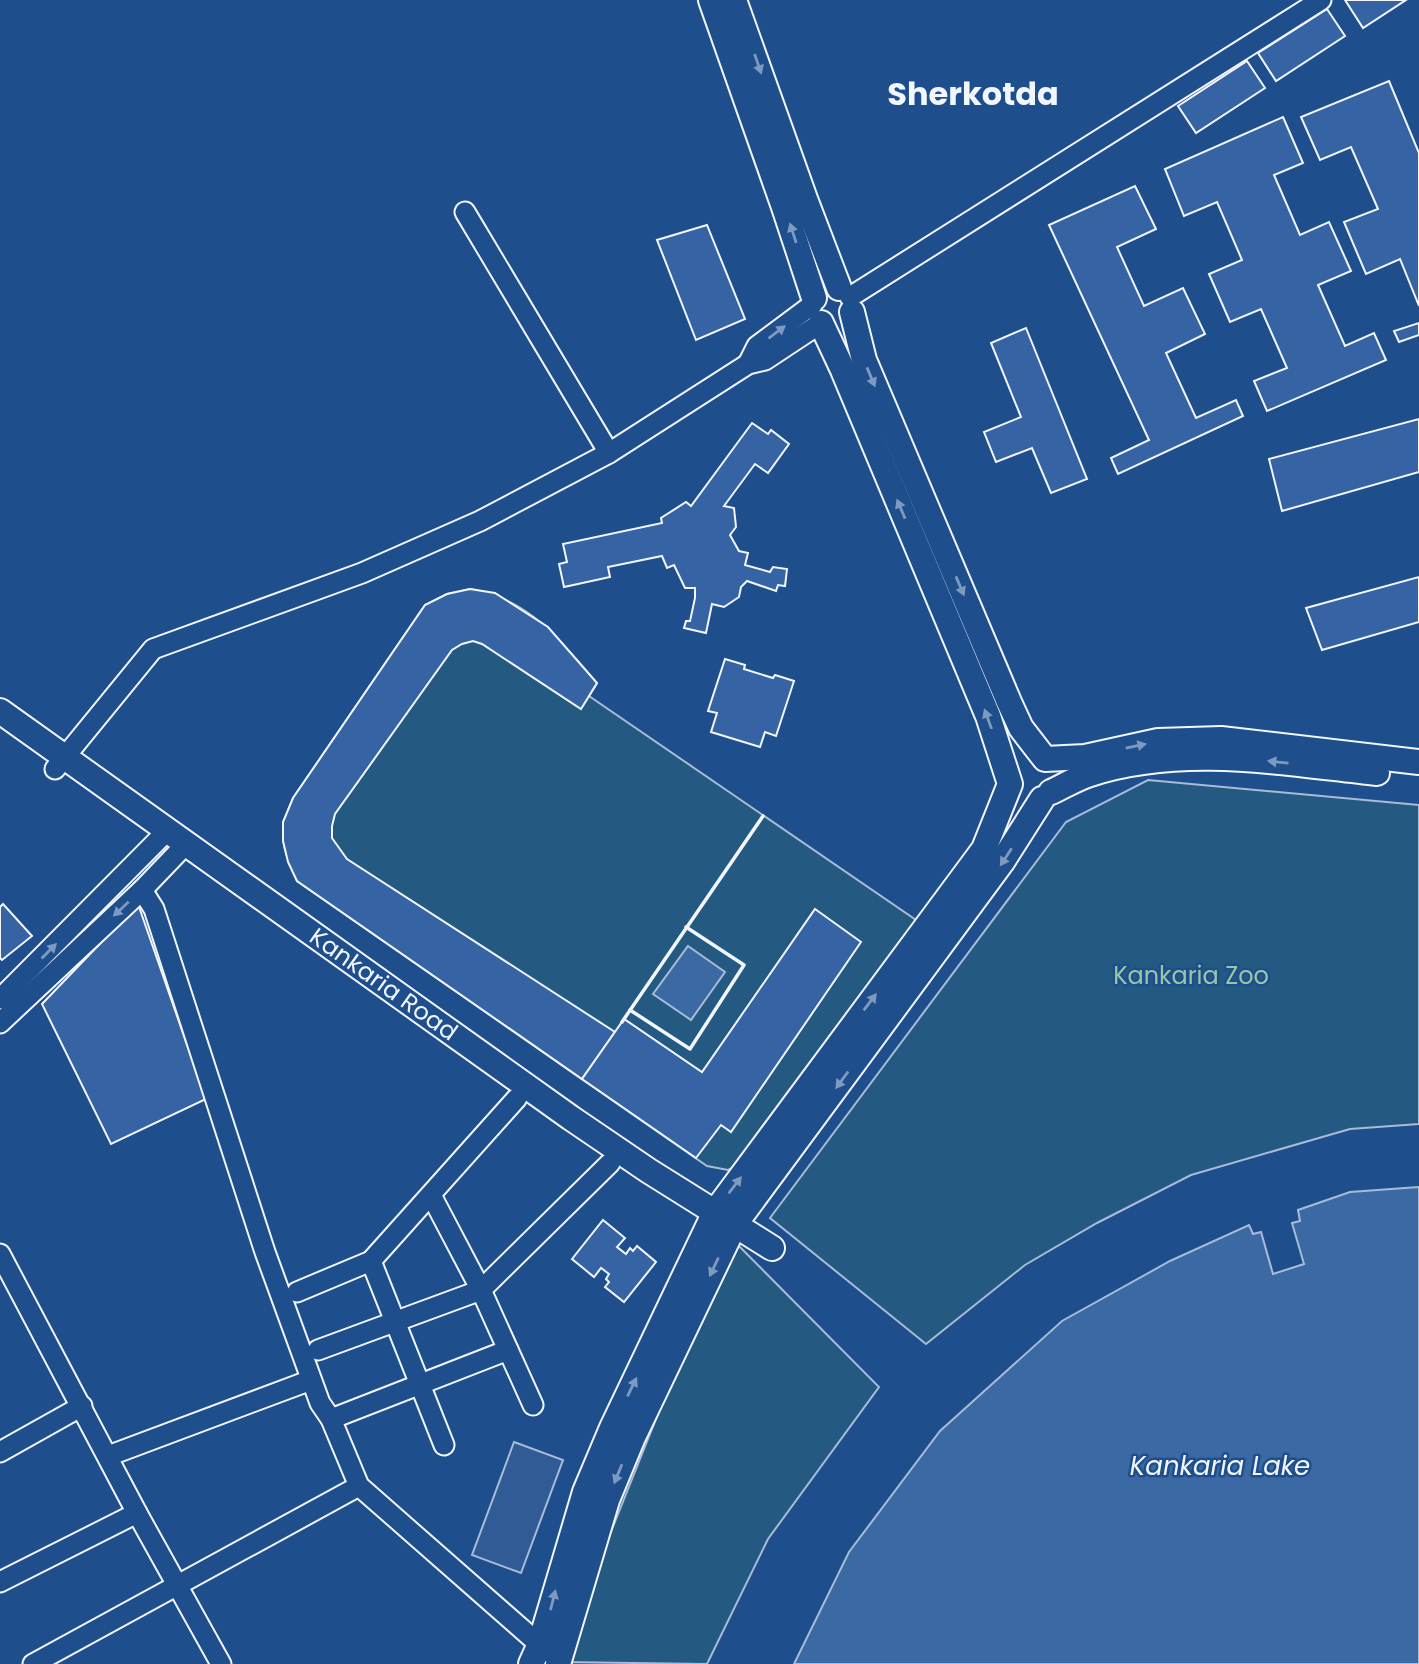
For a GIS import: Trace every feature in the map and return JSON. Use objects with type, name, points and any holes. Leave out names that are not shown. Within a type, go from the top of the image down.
[{"type":"main road","points":[[711,0],[784,207],[815,309],[988,716],[1010,784],[1019,797],[1026,801],[1046,796],[1089,774],[1160,758],[1220,756],[1419,762]]},
{"type":"main road","points":[[559,1663],[607,1500],[722,1224],[1002,862],[1046,796],[1055,776],[1053,769],[1021,728],[1003,689],[864,360],[847,299],[804,200],[734,0]]},
{"type":"main road","points":[[815,309],[822,289],[847,299]]},
{"type":"main road","points":[[815,309],[827,326],[839,325],[849,318],[847,299]]},
{"type":"main road","points":[[0,710],[60,762],[517,1098],[610,1163],[722,1224]]},
{"type":"main road","points":[[0,729],[60,762]]},
{"type":"main road","points":[[535,1654],[585,1492],[612,1428],[722,1224],[984,849],[1010,784],[1010,772],[1017,761],[1032,755],[1045,759],[1085,757],[1158,741],[1221,739],[1419,777]]},
{"type":"main road","name":"Kankaria Road","points":[[171,843],[722,1224],[772,1248]]},
{"type":"street","points":[[847,299],[1321,0]]},
{"type":"street","points":[[466,212],[609,453]]},
{"type":"street","points":[[60,762],[153,649],[362,573],[480,521],[609,453],[748,363],[757,346],[815,309]]},
{"type":"street","points":[[0,1023],[142,890],[171,843]]},
{"type":"street","points":[[0,999],[171,843]]},
{"type":"street","points":[[142,890],[154,909],[265,1252],[311,1380],[320,1403],[331,1419],[359,1486],[535,1654],[559,1663]]},
{"type":"street","points":[[297,1292],[371,1261],[517,1098]]},
{"type":"street","points":[[318,1350],[481,1290],[610,1163]]},
{"type":"street","points":[[431,1195],[481,1290],[533,1405]]},
{"type":"street","points":[[0,1254],[137,1513],[179,1584],[221,1664]]},
{"type":"street","points":[[371,1261],[444,1445]]},
{"type":"street","points":[[331,1419],[508,1350]]},
{"type":"street","points":[[108,1455],[311,1380]]},
{"type":"street","points":[[0,1452],[82,1406]]},
{"type":"street","points":[[33,1664],[359,1486]]},
{"type":"street","points":[[0,1582],[137,1513]]},
{"type":"green space","points":[[470,589],[491,594],[527,612],[556,637],[597,683],[589,696],[916,920],[739,1165],[728,1170],[707,1166],[297,881],[283,840],[285,821],[293,798],[425,605],[447,594]]},
{"type":"green space","name":"Kankaria Zoo","points":[[1148,780],[1419,805],[1419,1124],[1350,1129],[1191,1175],[1097,1223],[1025,1265],[926,1344],[770,1218],[1066,822]]},
{"type":"green space","points":[[729,1236],[879,1387],[768,1539],[707,1664],[559,1662]]},
{"type":"shaded area","points":[[514,1442],[563,1460],[521,1573],[472,1555]]},
{"type":"water","points":[[688,946],[725,972],[691,1020],[653,994]]},
{"type":"water","name":"Kankaria Lake","points":[[1419,1187],[1419,1664],[794,1664],[849,1552],[940,1431],[1062,1321],[1170,1261],[1249,1225],[1253,1234],[1261,1232],[1273,1274],[1304,1264],[1292,1223],[1300,1221],[1298,1210],[1350,1192]]},
{"type":"building","points":[[1345,0],[1406,0],[1363,28]]},
{"type":"building","points":[[1327,9],[1345,36],[1276,81],[1258,53]]},
{"type":"building","points":[[1247,61],[1265,88],[1196,133],[1178,106]]},
{"type":"building","points":[[1389,81],[1419,153],[1419,306],[1400,259],[1366,274],[1344,222],[1378,209],[1351,147],[1320,160],[1301,117]]},
{"type":"building","points":[[1283,117],[1303,163],[1274,175],[1300,235],[1329,222],[1351,271],[1318,285],[1345,346],[1374,333],[1386,360],[1267,411],[1254,381],[1287,368],[1261,309],[1230,322],[1209,274],[1242,260],[1217,202],[1184,216],[1165,169]]},
{"type":"building","points":[[1135,186],[1156,229],[1117,247],[1144,306],[1183,288],[1205,334],[1166,353],[1196,418],[1236,400],[1243,416],[1118,474],[1111,458],[1149,440],[1049,225]]},
{"type":"building","points":[[707,225],[745,319],[696,340],[657,240]]},
{"type":"building","points":[[1419,323],[1419,335],[1399,342],[1394,331]]},
{"type":"building","points":[[1026,328],[1087,479],[1051,493],[1032,448],[996,462],[984,432],[1021,417],[991,343]]},
{"type":"building","points":[[1419,419],[1419,472],[1282,511],[1269,459]]},
{"type":"building","points":[[752,423],[768,434],[771,430],[789,444],[768,473],[755,464],[724,506],[734,508],[736,527],[730,535],[739,551],[748,553],[745,565],[770,572],[773,567],[787,569],[785,586],[778,585],[776,591],[747,581],[741,587],[739,597],[724,607],[712,604],[706,633],[684,628],[686,621],[690,621],[695,588],[685,588],[674,565],[667,568],[662,556],[608,567],[610,577],[564,587],[559,564],[567,562],[563,544],[662,523],[661,518],[686,502],[691,506]]},
{"type":"building","points":[[1419,577],[1419,622],[1322,650],[1306,608]]},
{"type":"building","points":[[470,589],[495,593],[548,627],[597,683],[581,709],[482,644],[473,641],[462,644],[452,650],[335,814],[332,838],[347,859],[615,1032],[582,1079],[297,881],[288,862],[283,841],[283,822],[293,798],[425,605],[447,594]]},
{"type":"building","points":[[725,659],[745,665],[744,669],[794,681],[776,736],[765,732],[760,747],[711,732],[717,713],[708,711]]},
{"type":"building","points":[[3,904],[32,936],[2,960],[0,907]]},
{"type":"building","points":[[138,904],[206,1099],[111,1144],[42,1004]]},
{"type":"building","points":[[815,909],[861,942],[731,1132],[721,1125],[696,1158],[582,1079],[624,1019],[702,1072]]},
{"type":"building","points":[[603,1220],[625,1238],[617,1247],[626,1254],[630,1248],[633,1251],[637,1246],[656,1262],[624,1302],[605,1287],[609,1282],[606,1279],[609,1274],[601,1268],[594,1277],[572,1259]]},
{"type":"wall","points":[[622,1022],[763,816]]},
{"type":"wall","points":[[630,1010],[690,1049],[744,965],[686,927]]},
{"type":"district","name":"Sherkotda","points":[[973,94]]}]
